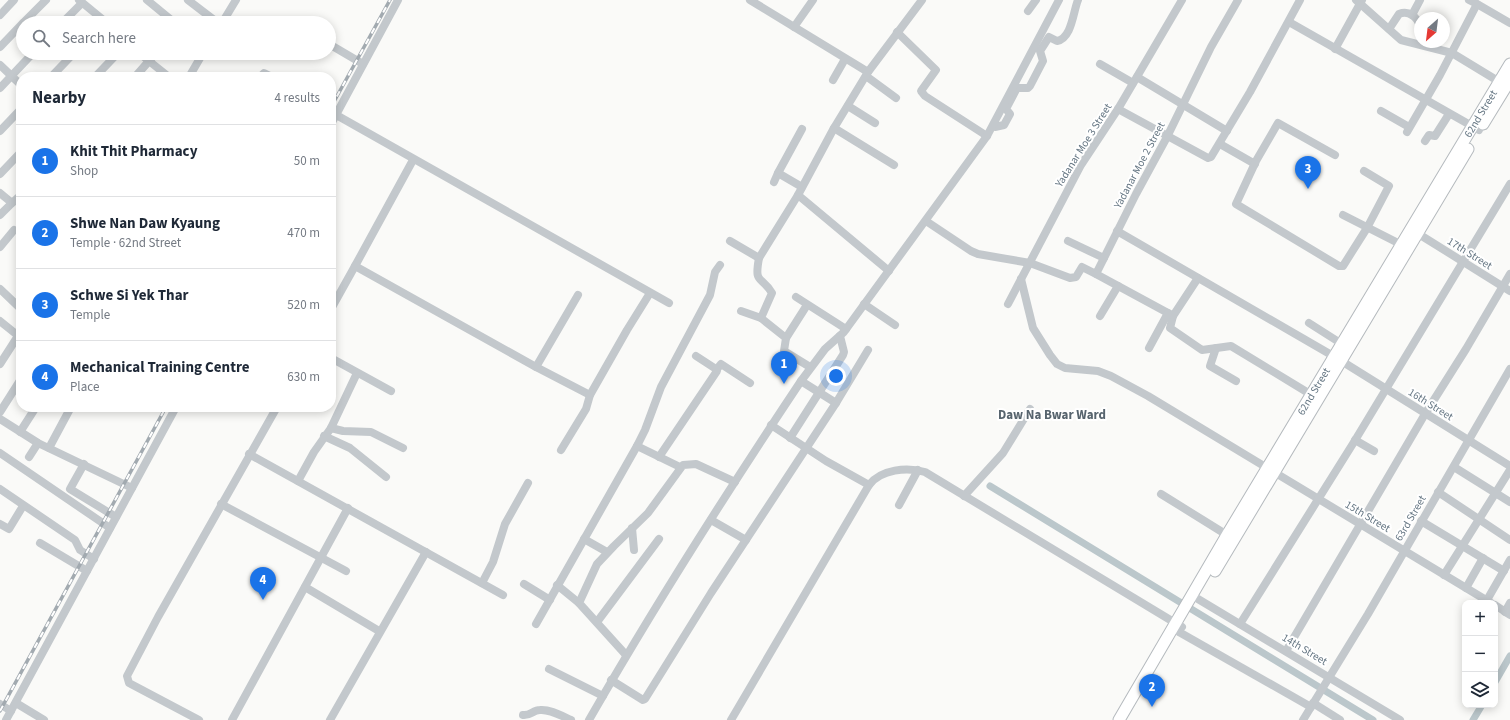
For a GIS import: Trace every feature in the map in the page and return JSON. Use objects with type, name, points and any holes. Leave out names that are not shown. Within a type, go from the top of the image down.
[{"type":"main road","name":"62nd Street","points":[[1127,720],[1180,624],[1271,470],[1476,129],[1507,84],[1510,64]]},
{"type":"main road","name":"62nd Street","points":[[1338,359],[1342,344],[1405,247],[1417,233],[1476,129]]},
{"type":"main road","name":"62nd Street","points":[[1194,600],[1227,535],[1271,470]]},
{"type":"main road","name":"62nd Street","points":[[1119,720],[1180,624]]},
{"type":"street","points":[[0,15],[14,0]]},
{"type":"street","points":[[30,16],[46,0]]},
{"type":"street","points":[[147,0],[166,16]]},
{"type":"street","points":[[188,0],[209,16]]},
{"type":"street","points":[[226,16],[235,0]]},
{"type":"street","points":[[336,111],[398,0]]},
{"type":"street","points":[[750,0],[846,59],[896,98]]},
{"type":"street","points":[[794,27],[813,0]]},
{"type":"street","points":[[761,318],[772,293],[758,279],[757,269],[759,258],[798,195],[834,128],[867,74],[922,0]]},
{"type":"street","points":[[1028,11],[1036,0]]},
{"type":"street","points":[[589,720],[626,655],[771,425],[810,367],[825,349],[843,333],[987,136],[1059,0]]},
{"type":"street","points":[[993,126],[1004,125],[1010,114],[1006,108],[1017,88],[1028,88],[1030,86],[1043,61],[1040,52],[1049,38],[1057,41],[1064,38],[1068,32],[1078,0]]},
{"type":"street","name":"Yadanar Moe 3 Street","points":[[1008,304],[1081,165],[1118,109],[1182,0]]},
{"type":"street","name":"Yadanar Moe 2 Street","points":[[1096,274],[1167,137],[1211,47],[1238,0]]},
{"type":"street","points":[[1118,109],[1208,158],[1213,156],[1300,0]]},
{"type":"street","points":[[1412,15],[1420,0]]},
{"type":"street","points":[[68,16],[80,1],[98,16]]},
{"type":"street","points":[[1335,48],[1360,1],[1401,40],[1414,41]]},
{"type":"street","points":[[1381,111],[1408,130],[1452,53],[1473,2],[1510,23]]},
{"type":"street","points":[[1389,29],[1399,14],[1405,12],[1412,15],[1414,18]]},
{"type":"street","points":[[1288,22],[1476,129]]},
{"type":"street","points":[[0,47],[16,30]]},
{"type":"street","points":[[897,32],[936,70],[921,91],[925,96],[987,136]]},
{"type":"street","points":[[336,48],[363,64]]},
{"type":"street","points":[[1437,48],[1452,53],[1507,84]]},
{"type":"street","points":[[833,80],[846,59]]},
{"type":"street","points":[[0,88],[26,60]]},
{"type":"street","points":[[56,72],[67,60]]},
{"type":"street","points":[[100,72],[111,60]]},
{"type":"street","points":[[192,72],[199,60]]},
{"type":"street","points":[[140,72],[149,62],[162,72]]},
{"type":"street","points":[[1100,64],[1183,104],[1227,131]]},
{"type":"street","points":[[0,65],[16,80]]},
{"type":"street","points":[[848,106],[876,123]]},
{"type":"street","points":[[0,131],[16,113]]},
{"type":"street","points":[[1425,141],[1429,135],[1435,136],[1449,114]]},
{"type":"street","points":[[336,115],[413,160],[669,303]]},
{"type":"street","points":[[1335,155],[1278,123],[1255,164],[1236,204],[1339,266],[1344,265],[1367,228],[1389,185],[1364,171]]},
{"type":"street","points":[[834,128],[894,165]]},
{"type":"street","points":[[774,182],[802,129]]},
{"type":"street","points":[[1220,144],[1255,164]]},
{"type":"street","points":[[0,174],[16,157]]},
{"type":"street","points":[[336,301],[413,160]]},
{"type":"street","points":[[778,173],[802,187]]},
{"type":"street","points":[[1240,624],[1355,440],[1385,388],[1510,184]]},
{"type":"street","points":[[0,193],[12,203]]},
{"type":"street","points":[[798,195],[889,271]]},
{"type":"street","points":[[0,215],[16,199]]},
{"type":"street","points":[[1343,215],[1405,247]]},
{"type":"street","points":[[926,221],[971,252],[1030,263],[1070,278],[1076,277],[1082,268],[1096,274],[1171,315]]},
{"type":"street","points":[[0,247],[14,230]]},
{"type":"street","name":"16th Street","points":[[1118,231],[1338,359],[1510,466]]},
{"type":"street","name":"17th Street","points":[[1417,233],[1510,291]]},
{"type":"street","points":[[730,241],[759,258]]},
{"type":"street","points":[[1068,241],[1104,258]]},
{"type":"street","points":[[536,624],[637,446],[645,430],[661,387],[710,295],[715,272],[720,265]]},
{"type":"street","points":[[355,266],[536,367],[590,395]]},
{"type":"street","points":[[1286,651],[1359,525],[1510,274]]},
{"type":"street","points":[[1021,278],[1033,328],[1057,364],[1065,368],[1098,371],[1112,376],[1203,427],[1271,470]]},
{"type":"street","points":[[1149,348],[1198,278]]},
{"type":"street","points":[[1100,316],[1118,286]]},
{"type":"street","points":[[0,289],[16,304]]},
{"type":"street","points":[[561,450],[586,409],[590,395],[650,292]]},
{"type":"street","points":[[536,367],[578,295]]},
{"type":"street","points":[[790,438],[844,352],[843,333],[796,297]]},
{"type":"street","points":[[864,304],[895,325]]},
{"type":"street","points":[[807,305],[786,338],[784,351],[810,367]]},
{"type":"street","points":[[741,312],[761,318],[786,338]]},
{"type":"street","points":[[1171,315],[1170,324],[1172,330],[1202,350],[1231,346],[1315,397]]},
{"type":"street","points":[[0,322],[16,334]]},
{"type":"street","points":[[1310,323],[1342,344]]},
{"type":"street","points":[[0,364],[16,342]]},
{"type":"street","points":[[1216,348],[1210,366],[1236,381]]},
{"type":"street","points":[[611,680],[643,700],[645,699],[711,593],[836,403],[868,350]]},
{"type":"street","points":[[696,356],[717,369]]},
{"type":"street","points":[[336,361],[390,391]]},
{"type":"street","points":[[659,457],[677,429],[700,399],[721,364],[750,383]]},
{"type":"street","name":"63rd Street","points":[[1303,720],[1329,679],[1470,440],[1510,369]]},
{"type":"street","points":[[298,481],[324,436],[331,428],[357,373]]},
{"type":"street","points":[[801,381],[836,403]]},
{"type":"street","points":[[0,412],[16,387]]},
{"type":"street","points":[[964,496],[1003,453],[1030,409]]},
{"type":"street","points":[[20,432],[33,412]]},
{"type":"street","points":[[49,448],[68,412]]},
{"type":"street","points":[[6,720],[173,412]]},
{"type":"street","points":[[199,720],[129,683],[127,678],[158,617],[274,412]]},
{"type":"street","points":[[0,419],[38,443],[132,488]]},
{"type":"street","points":[[771,425],[826,461],[869,485]]},
{"type":"street","points":[[331,428],[343,431],[371,432],[403,448]]},
{"type":"street","points":[[324,436],[350,448],[386,477]]},
{"type":"street","points":[[1355,440],[1374,452]]},
{"type":"street","points":[[29,456],[38,443]]},
{"type":"street","points":[[637,446],[680,467]]},
{"type":"street","points":[[0,453],[110,528]]},
{"type":"street","points":[[249,454],[503,595]]},
{"type":"street","points":[[65,497],[84,464]]},
{"type":"street","points":[[579,603],[594,570],[607,552],[653,508],[680,467],[686,464],[696,464],[735,482]]},
{"type":"street","points":[[1454,466],[1510,502]]},
{"type":"street","points":[[731,720],[869,485],[874,479],[883,474],[902,470],[918,470],[925,472],[1180,624],[1312,705],[1340,720]]},
{"type":"street","points":[[899,505],[918,470]]},
{"type":"street","name":"15th Street","points":[[1271,470],[1359,525],[1404,550],[1486,600]]},
{"type":"street","points":[[1444,575],[1462,545],[1480,520],[1510,470]]},
{"type":"street","points":[[482,583],[491,566],[505,524],[528,483]]},
{"type":"street","points":[[0,489],[75,540],[80,550],[94,559]]},
{"type":"street","points":[[70,489],[116,517]]},
{"type":"street","points":[[1438,492],[1510,540]]},
{"type":"street","points":[[1161,494],[1227,535]]},
{"type":"street","points":[[221,504],[346,571]]},
{"type":"street","points":[[0,524],[9,528],[23,506]]},
{"type":"street","points":[[232,720],[348,508]]},
{"type":"street","points":[[711,520],[746,540]]},
{"type":"street","points":[[1421,521],[1504,570]]},
{"type":"street","points":[[632,528],[634,550]]},
{"type":"street","points":[[597,622],[659,538]]},
{"type":"street","points":[[584,539],[607,552]]},
{"type":"street","points":[[40,543],[87,571]]},
{"type":"street","points":[[330,720],[426,552]]},
{"type":"street","points":[[1466,588],[1483,558]]},
{"type":"street","points":[[1490,600],[1510,560]]},
{"type":"street","points":[[524,584],[550,600]]},
{"type":"street","points":[[557,585],[579,603],[626,655]]},
{"type":"street","points":[[305,587],[379,632]]},
{"type":"street","name":"14th Street","points":[[1194,600],[1240,624],[1286,651],[1329,679],[1400,720]]},
{"type":"street","points":[[1498,608],[1508,613],[1510,603]]},
{"type":"street","points":[[549,669],[603,696]]},
{"type":"street","points":[[16,702],[44,720]]},
{"type":"street","points":[[0,704],[11,711]]},
{"type":"street","points":[[523,715],[530,715],[537,710],[543,710],[570,720]]},
{"type":"waterway","points":[[990,486],[1373,720]]},
{"type":"waterway","points":[[1498,677],[1510,656]]},
{"type":"waterway","points":[[1473,720],[1480,708]]},
{"type":"railway","points":[[336,98],[390,0]]},
{"type":"railway","points":[[0,711],[163,412]]},
{"type":"place","name":"Schwe Si Yek Thar","points":[[1308,189]]},
{"type":"place","name":"Khit Thit Pharmacy","points":[[784,384]]},
{"type":"place","name":"Mechanical Training Centre","points":[[263,600]]},
{"type":"place","name":"Shwe Nan Daw Kyaung","points":[[1152,707]]},
{"type":"district","name":"Daw Na Bwar Ward","points":[[1052,414]]}]
